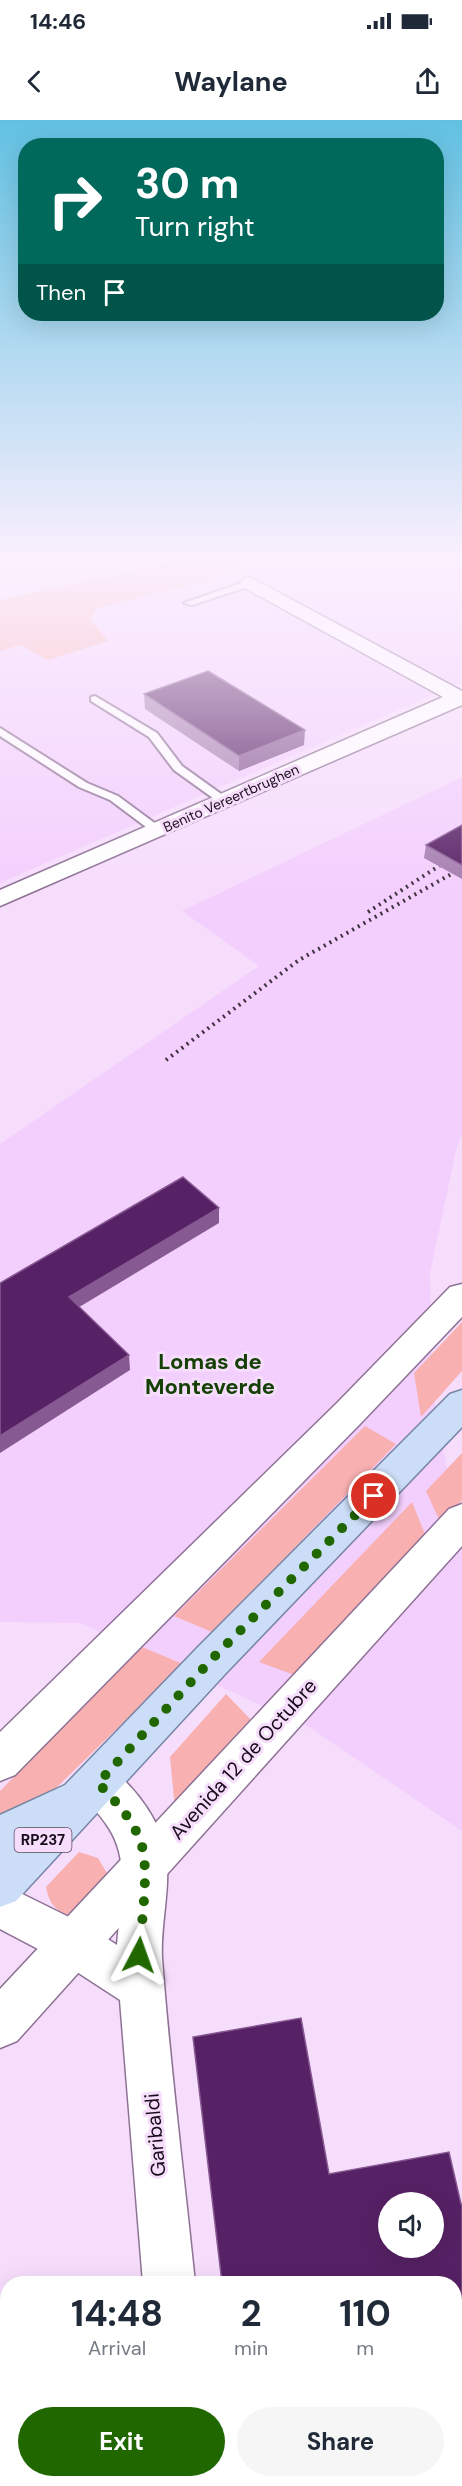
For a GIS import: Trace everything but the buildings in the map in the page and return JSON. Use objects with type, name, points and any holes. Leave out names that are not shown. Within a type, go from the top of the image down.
[{"type":"main road","name":"RP237","points":[[0,1885],[212,1659],[462,1404]]},
{"type":"main road","points":[[0,1838],[92,1789]]},
{"type":"street","points":[[410,670],[461,698]]},
{"type":"street","name":"Benito Vereertbrughen","points":[[0,899],[461,698]]},
{"type":"street","points":[[0,1761],[132,1626],[399,1363],[462,1296]]},
{"type":"street","name":"Avenida 12 de Octubre","points":[[0,2024],[462,1520]]},
{"type":"street","name":"Garibaldi","points":[[92,1789],[122,1809],[142,1844],[145,1868],[139,1955],[168,2276]]},
{"type":"street","points":[[0,1905],[73,1944],[141,1987]]},
{"type":"lane","points":[[94,699],[153,735],[178,768],[224,801]]},
{"type":"lane","points":[[0,732],[83,785],[114,798],[158,830]]},
{"type":"shaded area","points":[[0,670],[462,670],[462,682],[0,883]]},
{"type":"shaded area","points":[[462,777],[462,1135],[457,1146],[430,1273],[432,1387],[462,1551],[462,1831],[309,1727],[80,1623],[0,1622],[0,1144],[259,966],[182,911]]},
{"type":"shaded area","points":[[462,1322],[462,1371],[421,1417],[414,1373]]},
{"type":"shaded area","points":[[365,1426],[396,1444],[212,1632],[174,1616]]},
{"type":"shaded area","points":[[462,1453],[462,1500],[441,1524],[426,1491]]},
{"type":"shaded area","points":[[412,1502],[427,1539],[297,1676],[259,1662]]},
{"type":"shaded area","points":[[142,1647],[183,1664],[48,1796],[0,1819],[0,1791]]},
{"type":"shaded area","points":[[226,1694],[255,1724],[175,1809],[170,1757]]},
{"type":"shaded area","points":[[79,1852],[98,1858],[108,1875],[71,1916],[54,1906],[46,1887]]},
{"type":"railway","points":[[368,912],[462,851]]},
{"type":"railway","points":[[166,1060],[299,960],[462,868]]},
{"type":"district","name":"Lomas de Monteverde","points":[[210,1374]]},
{"type":"route","points":[[139,1955],[145,1868],[142,1844],[122,1809],[98,1783],[212,1659],[374,1496]]}]
